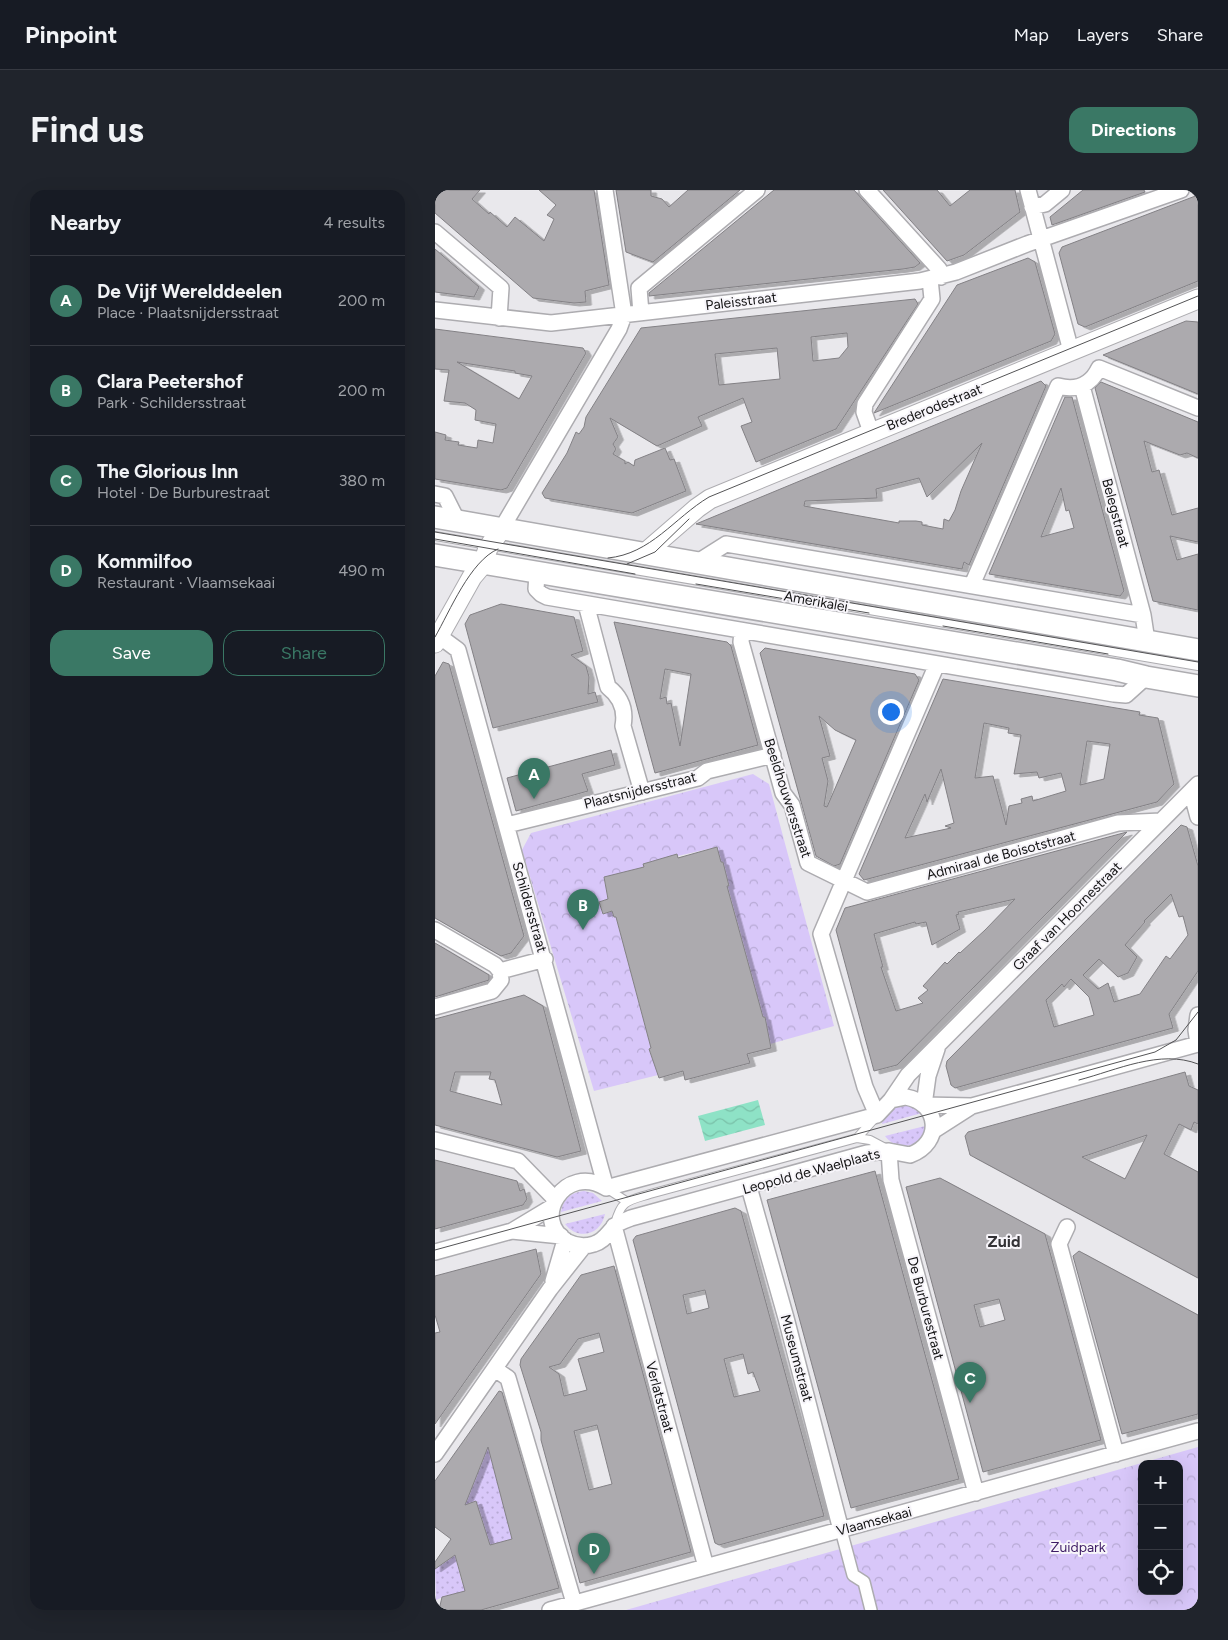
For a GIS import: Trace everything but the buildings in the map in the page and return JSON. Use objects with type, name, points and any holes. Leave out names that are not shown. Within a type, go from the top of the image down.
[{"type":"main road","name":"Amerikalei","points":[[435,517],[457,520],[491,546],[537,574],[1098,666],[1146,678],[1198,686]]},
{"type":"main road","name":"Amerikalei","points":[[435,555],[491,546],[644,554],[1198,650]]},
{"type":"street","points":[[439,631],[619,329],[625,315],[605,190]]},
{"type":"street","points":[[641,313],[639,288],[757,190]]},
{"type":"street","points":[[867,190],[939,269],[933,300],[865,404],[864,412],[871,432]]},
{"type":"street","points":[[1028,190],[1071,351]]},
{"type":"street","points":[[1032,207],[1045,204],[1062,190]]},
{"type":"street","name":"Paleisstraat","points":[[435,310],[551,323],[936,278],[1181,190]]},
{"type":"street","points":[[435,232],[501,288],[499,318]]},
{"type":"street","name":"Brederodestraat","points":[[644,554],[710,499],[1198,299]]},
{"type":"street","points":[[973,585],[1058,386],[1070,388],[1082,386],[1093,378],[1099,368],[1198,408]]},
{"type":"street","name":"Belegstraat","points":[[1082,386],[1143,615],[1147,641]]},
{"type":"street","points":[[435,494],[445,496],[457,520]]},
{"type":"street","points":[[677,526],[677,548],[691,562],[726,544],[1143,615]]},
{"type":"street","points":[[537,574],[535,586],[541,594],[586,604],[742,631],[1126,695],[1146,678]]},
{"type":"street","points":[[586,604],[608,687],[619,695],[625,715],[623,726],[642,792]]},
{"type":"street","name":"Schildersstraat","points":[[439,631],[458,650],[545,958],[606,1188]]},
{"type":"street","name":"Beeldhouwersstraat","points":[[742,631],[741,642],[783,793],[792,805],[808,863],[843,880]]},
{"type":"street","points":[[877,1115],[865,1087],[821,934],[937,664]]},
{"type":"street","name":"Plaatsnijdersstraat","points":[[507,825],[628,793],[642,792],[698,778],[707,771],[773,755]]},
{"type":"street","points":[[1194,788],[1198,817]]},
{"type":"street","name":"Graaf van Hoornestraat","points":[[891,1100],[908,1075],[1194,788]]},
{"type":"street","name":"Admiraal de Boisotstraat","points":[[843,880],[867,892],[1118,822],[1161,821]]},
{"type":"street","points":[[435,930],[495,965],[500,971],[501,980],[492,991],[435,1007]]},
{"type":"street","points":[[500,971],[545,958]]},
{"type":"street","points":[[435,1252],[512,1231],[554,1203],[565,1187],[579,1182],[594,1183],[606,1188],[877,1115],[891,1100],[906,1097],[924,1105],[972,1106],[1198,1044],[1198,1015]]},
{"type":"street","name":"Graaf van Hoornestraat","points":[[924,1105],[928,1076],[937,1047]]},
{"type":"street","points":[[924,1105],[931,1114],[933,1131],[972,1106]]},
{"type":"street","name":"Leopold de Waelplaats","points":[[584,1246],[601,1241],[614,1226],[631,1218],[867,1153],[889,1151],[905,1155],[917,1152],[928,1143],[933,1131]]},
{"type":"street","points":[[435,1140],[518,1161],[554,1203],[553,1223],[563,1238],[550,1289]]},
{"type":"street","name":"De Burburestraat","points":[[889,1151],[891,1180],[976,1492]]},
{"type":"street","name":"Museumstraat","points":[[749,1187],[786,1318],[841,1530]]},
{"type":"street","name":"Verlatstraat","points":[[614,1226],[706,1567]]},
{"type":"street","points":[[1067,1227],[1059,1244],[1116,1454]]},
{"type":"street","points":[[435,1454],[550,1289],[584,1246],[563,1238],[512,1231]]},
{"type":"street","points":[[495,1369],[508,1378],[574,1604]]},
{"type":"street","name":"Vlaamsekaai","points":[[550,1610],[1198,1431]]},
{"type":"street","points":[[841,1530],[853,1575],[864,1582],[871,1610]]},
{"type":"lane","name":"Amerikalei","points":[[435,536],[1198,666]]},
{"type":"lane","name":"Brederodestraat","points":[[601,565],[644,554]]},
{"type":"lane","points":[[857,1138],[877,1115]]},
{"type":"lane","points":[[614,1226],[619,1210],[626,1201],[857,1138],[870,1140],[889,1151]]},
{"type":"lane","points":[[606,1188],[626,1201]]},
{"type":"green space","points":[[753,774],[769,784],[834,1026],[770,1044],[765,1018],[763,1018],[717,847],[643,864],[644,867],[604,878],[608,899],[599,902],[603,914],[612,911],[614,917],[616,917],[651,1048],[649,1049],[658,1075],[594,1091],[522,850],[531,833]]},
{"type":"green space","points":[[896,1104],[910,1104],[922,1113],[882,1124],[883,1117]]},
{"type":"green space","points":[[925,1126],[919,1139],[909,1146],[896,1145],[885,1136]]},
{"type":"green space","points":[[584,1191],[593,1193],[602,1201],[561,1212],[568,1197]]},
{"type":"green space","points":[[605,1214],[599,1227],[588,1233],[576,1233],[565,1224]]},
{"type":"green space","points":[[492,1437],[512,1539],[485,1547],[486,1534],[476,1502],[465,1505]]},
{"type":"green space","name":"Zuidpark","points":[[1198,1447],[1198,1609],[626,1610],[1138,1464],[1138,1595],[1183,1595],[1183,1460],[1152,1460]]},
{"type":"green space","points":[[455,1555],[462,1583],[469,1584],[471,1591],[436,1600],[435,1569]]},
{"type":"water","points":[[758,1100],[765,1125],[705,1141],[698,1116]]},
{"type":"tram line","points":[[608,558],[637,550],[662,534],[696,505],[709,497],[1198,296]]},
{"type":"tram line","points":[[627,564],[655,552],[689,519]]},
{"type":"tram line","points":[[435,532],[1198,662]]},
{"type":"tram line","points":[[435,539],[635,574]]},
{"type":"tram line","points":[[435,637],[470,575],[478,564],[498,549]]},
{"type":"tram line","points":[[696,584],[869,613]]},
{"type":"tram line","points":[[943,626],[1108,654]]},
{"type":"tram line","points":[[435,1250],[1155,1052],[1176,1040],[1198,1012]]},
{"type":"tram line","points":[[1079,1080],[1154,1060],[1184,1060],[1198,1064]]},
{"type":"place","name":"De Vijf Werelddeelen","points":[[534,799]]},
{"type":"place","name":"Clara Peetershof","points":[[583,930]]},
{"type":"place","name":"The Glorious Inn","points":[[970,1403]]},
{"type":"place","name":"Kommilfoo","points":[[594,1574]]},
{"type":"district","name":"Zuid","points":[[1004,1241]]}]
